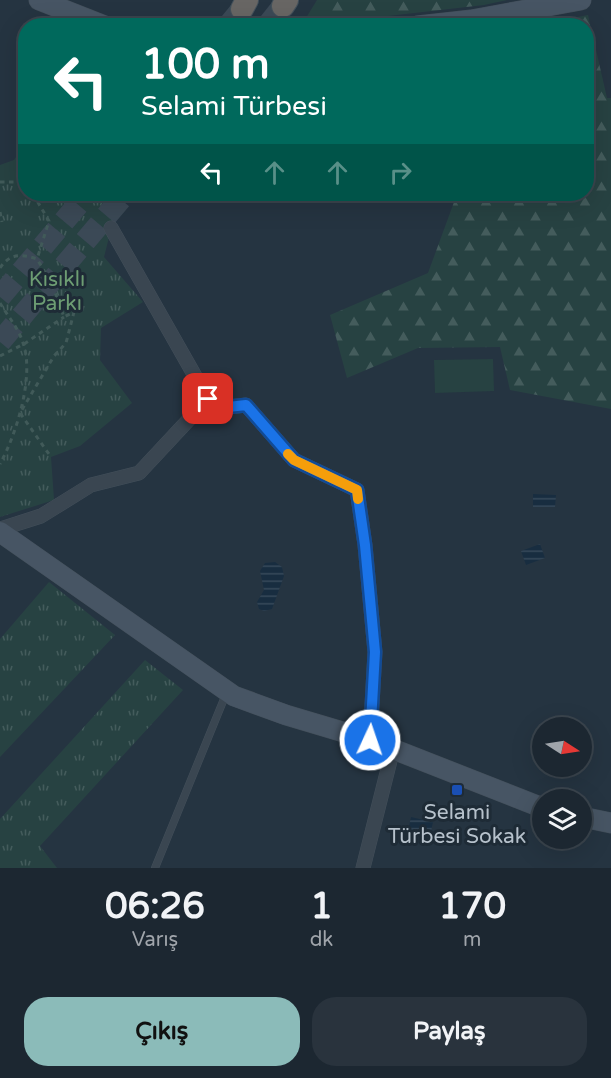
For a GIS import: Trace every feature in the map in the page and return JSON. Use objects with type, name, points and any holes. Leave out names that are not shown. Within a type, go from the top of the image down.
[{"type":"main road","points":[[39,0],[85,18]]},
{"type":"main road","points":[[482,18],[581,0]]},
{"type":"main road","points":[[0,531],[234,696],[286,715],[370,740],[532,804]]},
{"type":"main road","points":[[592,820],[611,823]]},
{"type":"street","points":[[111,228],[208,399],[219,408],[246,405],[294,460],[357,490],[365,545],[375,652],[370,740]]},
{"type":"street","points":[[0,531],[41,516],[91,485],[139,473],[208,399]]},
{"type":"street","points":[[363,868],[393,749]]},
{"type":"lane","points":[[155,868],[227,692]]},
{"type":"path","points":[[0,182],[18,182]]},
{"type":"path","points":[[37,201],[49,221],[37,259]]},
{"type":"path","points":[[0,212],[2,222]]},
{"type":"path","points":[[0,268],[11,257],[18,255],[37,259],[52,284],[64,317]]},
{"type":"path","points":[[0,303],[24,344],[27,371],[14,434],[0,464]]},
{"type":"path","points":[[0,356],[24,344],[74,312],[66,343],[54,356],[20,413]]},
{"type":"path","points":[[20,413],[51,457]]},
{"type":"green space","points":[[317,0],[507,0],[484,5],[370,18],[306,18]]},
{"type":"green space","points":[[588,15],[589,18],[572,18]]},
{"type":"green space","points":[[594,41],[607,98],[611,98],[611,409],[510,390],[500,347],[418,348],[347,378],[330,315],[428,273],[454,201],[594,201]]},
{"type":"green space","name":"Kısıklı Parkı","points":[[18,154],[18,201],[118,201],[104,257],[143,302],[101,328],[100,360],[132,403],[80,446],[51,457],[54,500],[0,517],[0,165],[14,160]]},
{"type":"green space","points":[[493,359],[494,391],[435,393],[434,360]]},
{"type":"green space","points":[[49,582],[115,635],[0,757],[0,639]]},
{"type":"green space","points":[[145,660],[183,690],[40,846],[57,868],[0,868],[0,819]]},
{"type":"water","points":[[533,494],[556,495],[555,507],[533,507]]},
{"type":"water","points":[[540,544],[545,558],[526,565],[521,551]]},
{"type":"water","points":[[275,562],[282,567],[284,576],[272,609],[264,611],[259,609],[257,602],[264,590],[260,571],[265,563]]},
{"type":"water","points":[[411,817],[433,822],[430,836],[408,831]]},
{"type":"tunnel","points":[[273,18],[283,6]]},
{"type":"tunnel","points":[[235,18],[242,9]]},
{"type":"tunnel","points":[[0,297],[81,201]]},
{"type":"tunnel","points":[[0,342],[119,201]]},
{"type":"slow traffic","points":[[288,454],[294,460],[357,490],[358,499]]},
{"type":"place","name":"Selami Türbesi Sokak","points":[[457,790]]},
{"type":"route","points":[[208,399],[219,408],[246,405],[294,460],[357,490],[365,545],[375,652],[370,740]]}]
